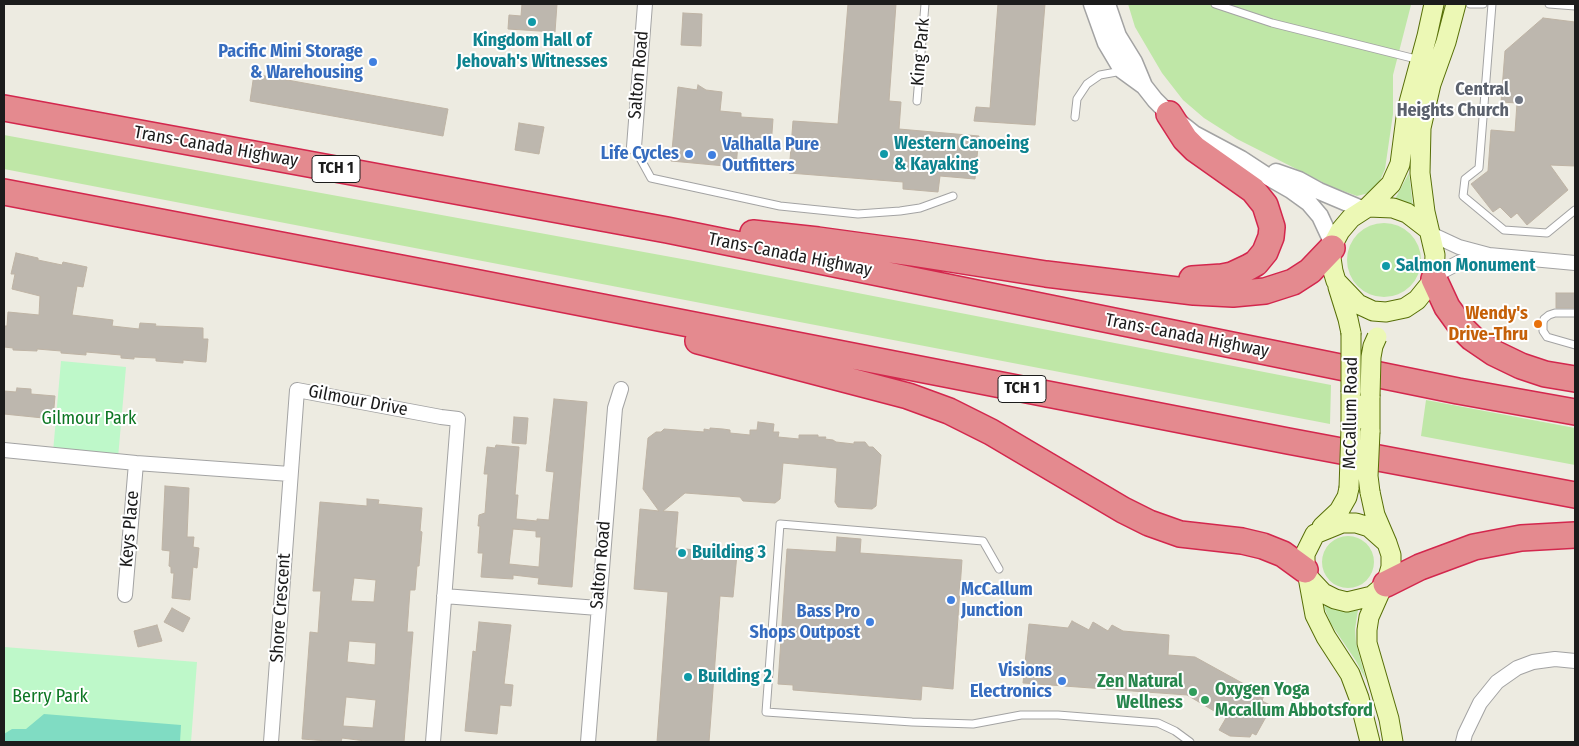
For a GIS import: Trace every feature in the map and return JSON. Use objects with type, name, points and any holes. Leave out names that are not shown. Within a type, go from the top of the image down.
[{"type":"highway","name":"Trans-Canada Highway","points":[[4,108],[667,230],[1458,391],[1575,412]]},
{"type":"highway","points":[[1046,274],[1086,271],[1174,278],[1211,278],[1232,275],[1249,268],[1265,252],[1271,237],[1272,227],[1265,205],[1253,190],[1242,181],[1208,160],[1195,149],[1185,139],[1168,114]]},
{"type":"highway","name":"TCH 1","points":[[4,192],[1575,495]]},
{"type":"highway","points":[[667,230],[702,228],[818,240],[1046,274],[1194,292],[1233,294],[1280,287],[1293,282],[1310,271],[1333,246]]},
{"type":"highway","points":[[1435,277],[1447,307],[1472,338],[1494,353],[1521,366],[1546,374],[1575,379]]},
{"type":"highway","points":[[469,281],[923,402],[949,411],[991,432],[1123,510],[1149,523],[1180,534],[1242,541],[1263,546],[1283,554],[1306,574]]},
{"type":"highway","points":[[1383,587],[1428,564],[1474,547],[1521,538],[1575,535]]},
{"type":"main road","points":[[1434,4],[1407,110],[1400,164],[1392,184],[1366,209],[1352,218],[1340,231],[1333,246],[1331,258],[1336,281],[1358,304],[1373,311],[1386,312],[1405,308],[1417,300],[1435,277],[1435,255],[1420,173],[1421,128],[1431,84],[1446,42],[1456,4]]},
{"type":"main road","points":[[1366,209],[1393,208],[1406,213],[1430,232]]},
{"type":"main road","name":"McCallum Road","points":[[1315,534],[1339,511],[1347,497],[1349,488],[1351,428],[1350,333],[1348,319],[1336,281]]},
{"type":"main road","name":"McCallum Road","points":[[1387,543],[1372,504],[1368,476],[1371,357],[1377,337],[1389,322],[1405,308]]},
{"type":"main road","points":[[1370,742],[1359,698],[1350,674],[1323,632],[1315,615],[1306,574],[1305,554],[1315,534],[1342,523],[1356,522],[1369,527],[1387,543],[1391,555],[1391,567],[1369,617],[1367,644],[1389,719],[1393,742]]},
{"type":"main road","points":[[1306,574],[1323,593],[1347,602],[1372,596],[1383,587]]},
{"type":"street","name":"Salton Road","points":[[634,147],[645,4]]},
{"type":"street","points":[[1092,4],[1106,43],[1122,70],[1144,86]]},
{"type":"street","points":[[1107,4],[1118,36],[1134,62],[1144,86],[1168,114],[1194,134],[1241,159],[1309,203],[1320,216],[1333,246]]},
{"type":"street","points":[[1241,159],[1299,180],[1366,209]]},
{"type":"street","points":[[1430,232],[1460,247],[1488,255],[1575,263]]},
{"type":"street","points":[[1435,277],[1460,262],[1488,255]]},
{"type":"street","name":"Salton Road","points":[[588,742],[614,408],[621,389]]},
{"type":"street","name":"Gilmour Drive","points":[[290,474],[297,390],[458,419],[444,596]]},
{"type":"street","points":[[4,450],[136,463],[290,474]]},
{"type":"street","name":"Keys Place","points":[[125,595],[136,463]]},
{"type":"street","name":"Shore Crescent","points":[[271,742],[290,474]]},
{"type":"street","points":[[433,742],[444,596],[598,608]]},
{"type":"street","points":[[1463,742],[1480,703],[1496,682],[1517,668],[1534,662],[1554,659],[1575,661]]},
{"type":"lane","name":"King Park","points":[[917,101],[925,4]]},
{"type":"lane","points":[[1215,4],[1272,23],[1420,60]]},
{"type":"lane","points":[[1470,4],[1483,4]]},
{"type":"lane","points":[[1492,4],[1479,168],[1465,180],[1463,196],[1504,230],[1547,233],[1575,210]]},
{"type":"lane","points":[[1549,4],[1575,6]]},
{"type":"lane","points":[[1075,117],[1077,99],[1087,84],[1100,75],[1122,70]]},
{"type":"lane","points":[[634,147],[651,178],[780,206],[858,214],[920,208],[953,196]]},
{"type":"lane","points":[[1575,314],[1555,313],[1549,315],[1543,323],[1543,331],[1547,337],[1575,345]]},
{"type":"lane","points":[[1000,570],[983,541],[780,524],[766,712],[912,722],[973,724],[1022,715],[1058,715],[1158,723],[1175,731],[1190,742]]},
{"type":"green space","points":[[1128,4],[1411,5],[1393,75],[1393,114],[1385,169],[1378,185],[1369,193],[1357,196],[1332,187],[1237,139],[1204,118],[1183,100],[1162,73],[1135,27]]},
{"type":"green space","points":[[4,135],[693,261],[1331,385],[1330,424],[4,169]]},
{"type":"green space","points":[[1409,173],[1413,207],[1395,199]]},
{"type":"green space","points":[[1384,223],[1398,226],[1410,234],[1418,246],[1421,260],[1418,274],[1410,286],[1398,294],[1384,297],[1370,294],[1358,286],[1350,274],[1347,260],[1350,246],[1358,234],[1370,226]]},
{"type":"green space","name":"Gilmour Park","points":[[61,361],[126,367],[118,458],[53,452]]},
{"type":"green space","points":[[1426,400],[1575,428],[1575,465],[1421,436]]},
{"type":"green space","points":[[1343,536],[1353,536],[1367,543],[1374,557],[1374,567],[1367,581],[1353,588],[1343,588],[1333,584],[1326,577],[1322,567],[1322,557],[1326,547],[1333,540]]},
{"type":"green space","points":[[1326,605],[1334,609],[1346,611],[1358,610],[1355,629],[1356,643],[1366,680],[1356,661],[1331,624],[1324,607]]},
{"type":"green space","name":"Berry Park","points":[[4,647],[197,662],[191,742],[4,742]]},
{"type":"green space","points":[[44,714],[181,725],[180,742],[4,742],[4,734],[12,729],[26,729]]},
{"type":"building","name":"Kingdom Hall of Jehovah's Witnesses","points":[[522,4],[557,4],[555,32],[508,29],[509,15],[521,16]]},
{"type":"building","name":"Western Canoeing & Kayaking","points":[[848,4],[896,4],[889,101],[901,102],[899,129],[979,136],[975,179],[940,176],[938,192],[903,189],[903,182],[789,173],[793,121],[838,124]]},
{"type":"building","points":[[998,4],[1045,4],[1035,125],[974,121],[976,107],[990,108]]},
{"type":"building","points":[[683,13],[702,14],[701,46],[681,45]]},
{"type":"building","name":"Central Heights Church","points":[[1543,18],[1575,22],[1575,166],[1550,165],[1568,190],[1527,225],[1517,213],[1511,218],[1500,207],[1493,212],[1471,184],[1488,171],[1491,130],[1515,132],[1517,103],[1501,102],[1505,51]]},
{"type":"building","points":[[254,74],[448,109],[443,136],[250,101]]},
{"type":"building","points":[[698,85],[706,90],[722,92],[720,111],[741,113],[741,117],[773,119],[771,147],[738,144],[736,167],[671,161],[678,87],[697,90]]},
{"type":"building","points":[[519,123],[544,127],[539,154],[515,150]]},
{"type":"building","points":[[16,253],[62,265],[63,262],[87,267],[83,287],[77,286],[72,315],[113,320],[112,326],[139,329],[140,323],[156,324],[155,326],[203,328],[203,339],[208,339],[206,362],[183,360],[183,363],[156,361],[156,358],[134,357],[134,359],[121,358],[121,355],[86,352],[86,355],[37,349],[37,351],[13,350],[13,348],[4,347],[4,326],[7,326],[8,312],[39,315],[40,296],[12,289],[15,274],[11,274]]},
{"type":"building","points":[[1556,293],[1575,293],[1575,308],[1556,308]]},
{"type":"building","points":[[17,388],[31,389],[31,394],[55,396],[53,419],[4,414],[4,391],[16,392]]},
{"type":"building","points":[[554,399],[587,402],[572,587],[538,584],[539,578],[513,575],[513,579],[481,577],[483,553],[478,553],[480,526],[478,526],[479,515],[485,513],[488,474],[484,474],[487,447],[495,448],[496,445],[519,447],[515,495],[518,495],[516,519],[549,520],[554,472],[546,471]],"holes":[[[513,529],[536,531],[536,537],[541,537],[539,567],[509,564]]]},
{"type":"building","points":[[514,417],[528,418],[526,444],[512,443]]},
{"type":"building","points":[[758,422],[774,424],[773,432],[779,432],[778,437],[799,439],[799,435],[818,435],[818,437],[826,437],[825,439],[836,442],[854,444],[854,442],[865,442],[869,447],[873,447],[881,455],[876,506],[872,509],[838,507],[835,502],[837,468],[783,463],[780,499],[775,503],[743,501],[740,497],[685,493],[663,511],[678,512],[675,548],[737,554],[733,597],[720,596],[709,742],[657,742],[668,592],[634,589],[640,509],[659,511],[643,489],[648,438],[664,429],[704,432],[704,429],[710,430],[710,428],[750,435],[750,430],[757,430]]},
{"type":"building","points":[[165,486],[189,488],[187,537],[194,537],[193,547],[199,548],[197,568],[193,567],[190,600],[172,598],[174,573],[171,573],[171,567],[169,566],[170,551],[162,550]]},
{"type":"building","points":[[367,499],[379,500],[378,504],[422,508],[419,566],[417,566],[415,590],[410,590],[407,632],[413,632],[404,742],[373,742],[342,738],[341,742],[302,739],[310,632],[318,633],[321,591],[313,591],[320,502],[367,506]],"holes":[[[354,578],[376,580],[374,602],[351,601]],[[349,641],[376,643],[375,665],[347,662]],[[346,697],[376,700],[373,728],[343,726]]]},
{"type":"building","name":"Bass Pro Shops Outpost","points":[[837,537],[861,539],[860,553],[962,560],[953,689],[922,686],[921,700],[793,690],[793,685],[778,684],[787,549],[836,552]]},
{"type":"building","points":[[172,608],[190,618],[183,632],[164,622]]},
{"type":"building","points":[[1072,621],[1089,630],[1093,622],[1108,631],[1112,625],[1123,631],[1169,635],[1168,655],[1195,657],[1264,695],[1262,701],[1272,706],[1256,735],[1252,733],[1250,737],[1230,736],[1219,730],[1226,718],[1187,695],[1023,683],[1029,624],[1068,628]]},
{"type":"building","points":[[479,622],[511,625],[504,684],[513,685],[511,706],[500,705],[497,734],[465,731],[473,651],[476,652]]},
{"type":"building","points":[[157,625],[162,641],[138,647],[134,631]]},
{"type":"place","name":"Kingdom Hall of Jehovah's Witnesses","points":[[532,22]]},
{"type":"place","name":"Pacific Mini Storage & Warehousing","points":[[373,62]]},
{"type":"place","name":"Central Heights Church","points":[[1519,100]]},
{"type":"place","name":"Life Cycles","points":[[689,154]]},
{"type":"place","name":"Western Canoeing & Kayaking","points":[[884,154]]},
{"type":"place","name":"Valhalla Pure Outfitters","points":[[712,155]]},
{"type":"place","name":"Salmon Monument","points":[[1386,266]]},
{"type":"place","name":"Wendy's Drive-Thru","points":[[1538,324]]},
{"type":"place","name":"Building 3","points":[[682,553]]},
{"type":"place","name":"McCallum Junction","points":[[951,600]]},
{"type":"place","name":"Bass Pro Shops Outpost","points":[[870,622]]},
{"type":"place","name":"Building 2","points":[[688,677]]},
{"type":"place","name":"Visions Electronics","points":[[1062,681]]},
{"type":"place","name":"Zen Natural Wellness","points":[[1193,692]]},
{"type":"place","name":"Oxygen Yoga Mccallum Abbotsford","points":[[1205,700]]}]
